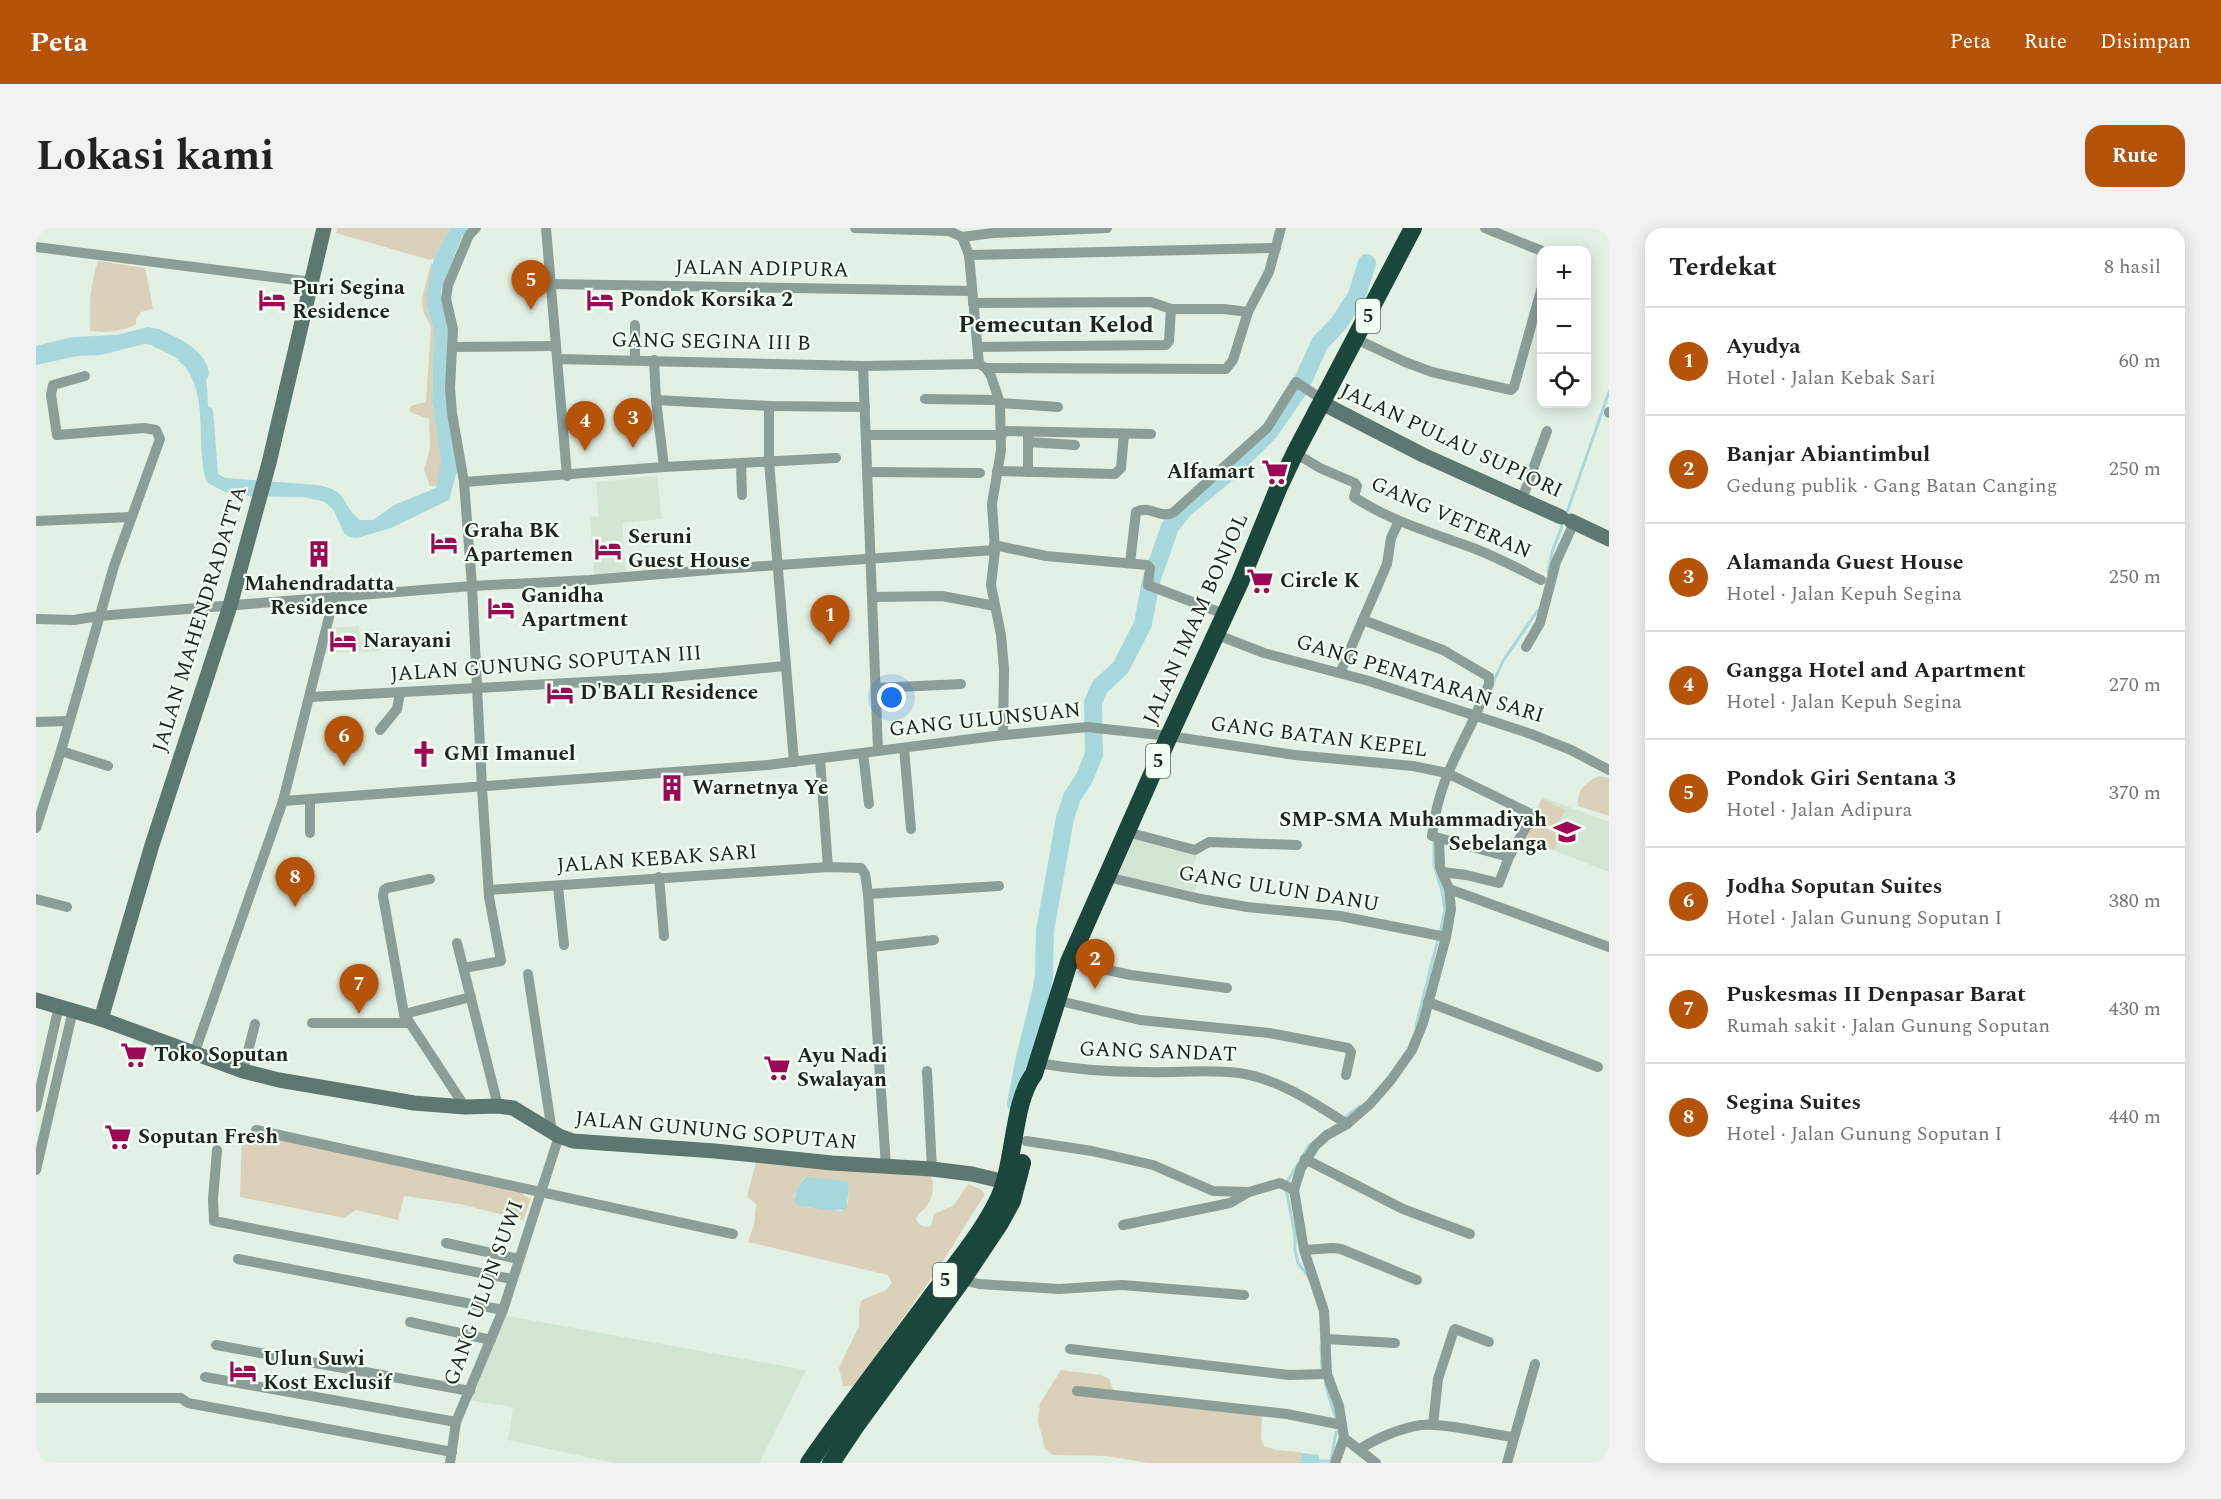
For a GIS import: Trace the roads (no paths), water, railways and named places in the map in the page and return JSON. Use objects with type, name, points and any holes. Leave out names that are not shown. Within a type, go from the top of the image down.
[{"type":"highway","name":"JALAN IMAM BONJOL","points":[[831,1463],[855,1426],[962,1280],[1007,1212],[1026,1088],[1036,1069],[1069,962],[1295,453],[1413,228]]},
{"type":"highway","name":"JALAN IMAM BONJOL","points":[[809,1463],[989,1217],[1011,1183],[1026,1142],[1035,1094],[1036,1069]]},
{"type":"main road","name":"JALAN MAHENDRADATTA","points":[[101,1019],[152,845],[230,606],[264,477],[324,228]]},
{"type":"main road","name":"JALAN PULAU SUPIORI","points":[[1322,402],[1423,455],[1609,539]]},
{"type":"main road","name":"JALAN GUNUNG SOPUTAN","points":[[36,1000],[101,1019],[243,1071],[279,1080],[414,1103],[513,1108],[555,1134],[573,1141],[932,1169],[979,1175],[1011,1183]]},
{"type":"street","points":[[464,968],[501,961],[489,890],[472,586],[464,482],[450,396],[453,329],[446,298],[448,285],[469,235],[476,228]]},
{"type":"street","points":[[546,228],[567,476]]},
{"type":"street","points":[[855,228],[949,229],[962,237],[969,255],[978,347],[983,366],[994,382],[1000,402],[1002,433],[992,504],[995,547],[992,576],[1004,669],[1003,735]]},
{"type":"street","points":[[962,237],[993,233],[1107,228]]},
{"type":"street","points":[[974,303],[1155,302],[1171,309],[1224,309],[1248,312],[1269,272],[1281,228]]},
{"type":"street","points":[[1485,228],[1537,249]]},
{"type":"street","points":[[36,247],[312,282]]},
{"type":"street","points":[[969,255],[1276,248]]},
{"type":"street","name":"JALAN ADIPURA","points":[[550,284],[972,291]]},
{"type":"street","points":[[1356,339],[1432,372],[1508,390],[1514,387],[1538,300]]},
{"type":"street","points":[[978,347],[1166,345],[1169,341],[1171,309]]},
{"type":"street","name":"GANG SEGINA III B","points":[[557,359],[863,366],[1221,370],[1230,366],[1248,312]]},
{"type":"street","points":[[635,325],[635,360]]},
{"type":"street","points":[[452,347],[556,346]]},
{"type":"street","points":[[654,360],[664,467]]},
{"type":"street","points":[[283,801],[794,762],[878,751],[863,366]]},
{"type":"street","points":[[37,822],[61,752],[99,616],[131,517],[160,442],[160,435],[156,430],[144,428],[57,435],[51,395],[52,385],[85,376]]},
{"type":"street","points":[[1130,563],[1136,512],[1144,509],[1166,515],[1174,512],[1267,428],[1296,382],[1322,402]]},
{"type":"street","points":[[926,399],[1058,406]]},
{"type":"street","points":[[656,400],[769,406],[865,407]]},
{"type":"street","points":[[769,406],[769,461],[794,762]]},
{"type":"street","points":[[1522,499],[1547,431]]},
{"type":"street","points":[[866,435],[1002,433],[1076,445]]},
{"type":"street","points":[[997,471],[1116,474],[1122,468],[1124,434]]},
{"type":"street","points":[[1028,438],[1151,434]]},
{"type":"street","points":[[1028,438],[1028,472]]},
{"type":"street","name":"GANG VETERAN","points":[[1295,453],[1320,468],[1355,483],[1357,486],[1354,497],[1399,521],[1488,554],[1541,580]]},
{"type":"street","points":[[464,482],[664,467],[836,458]]},
{"type":"street","points":[[741,464],[742,495]]},
{"type":"street","points":[[868,472],[980,473]]},
{"type":"street","points":[[36,521],[131,517]]},
{"type":"street","points":[[1526,647],[1540,622],[1569,520]]},
{"type":"street","points":[[1340,673],[1387,564],[1391,538],[1399,521]]},
{"type":"street","points":[[36,619],[74,620],[99,616],[472,586],[590,580],[995,547],[1046,556],[1149,565],[1151,586],[1224,614]]},
{"type":"street","points":[[873,597],[942,596],[995,606]]},
{"type":"street","points":[[194,1054],[283,801],[334,597]]},
{"type":"street","points":[[1335,1463],[1344,1438],[1335,1392],[1327,1374],[1324,1311],[1304,1250],[1288,1188],[1305,1159],[1327,1135],[1342,1121],[1380,1094],[1407,1059],[1422,1023],[1441,936],[1451,909],[1449,889],[1440,867],[1436,838],[1437,802],[1477,717],[1490,677],[1443,650],[1363,620]]},
{"type":"street","name":"GANG PENATARAN SARI","points":[[1215,634],[1264,653],[1340,673],[1545,738],[1609,770]]},
{"type":"street","name":"JALAN GUNUNG SOPUTAN III","points":[[310,697],[661,678],[785,666]]},
{"type":"street","points":[[877,688],[961,684]]},
{"type":"street","points":[[380,730],[397,708],[400,693]]},
{"type":"street","points":[[36,722],[69,721]]},
{"type":"street","name":"GANG ULUNSUAN","points":[[878,751],[1087,727],[1169,736]]},
{"type":"street","name":"GANG BATAN KEPEL","points":[[1169,736],[1295,755],[1407,765],[1449,774],[1528,812],[1531,818],[1509,856]]},
{"type":"street","points":[[904,748],[911,829]]},
{"type":"street","points":[[61,752],[108,766]]},
{"type":"street","points":[[863,753],[869,804]]},
{"type":"street","points":[[820,759],[828,867]]},
{"type":"street","points":[[310,800],[310,833]]},
{"type":"street","points":[[1127,831],[1195,850],[1209,842],[1297,845]]},
{"type":"street","points":[[1436,838],[1509,856],[1501,881],[1496,884],[1466,875],[1443,872]]},
{"type":"street","name":"JALAN KEBAK SARI","points":[[489,890],[828,867],[861,868],[865,874],[868,894],[886,1167]]},
{"type":"street","points":[[659,877],[664,936]]},
{"type":"street","name":"GANG ULUN DANU","points":[[1107,877],[1201,899],[1247,907],[1340,916],[1441,936]]},
{"type":"street","points":[[430,879],[384,890],[406,1018],[465,1107]]},
{"type":"street","points":[[558,886],[564,945]]},
{"type":"street","points":[[868,894],[999,886]]},
{"type":"street","points":[[1449,889],[1609,947]]},
{"type":"street","points":[[36,899],[67,907]]},
{"type":"street","points":[[872,947],[934,940]]},
{"type":"street","points":[[457,943],[498,1106]]},
{"type":"street","points":[[1069,962],[1131,975],[1227,988]]},
{"type":"street","points":[[528,974],[555,1134]]},
{"type":"street","points":[[312,1023],[406,1018],[471,997]]},
{"type":"street","points":[[1056,1000],[1140,1020],[1269,1033],[1348,1048],[1351,1052],[1346,1076]]},
{"type":"street","points":[[1428,1002],[1598,1067]]},
{"type":"street","points":[[36,1107],[66,1008]]},
{"type":"street","points":[[36,1170],[66,1008]]},
{"type":"street","points":[[243,1071],[255,1024]]},
{"type":"street","name":"GANG SANDAT","points":[[1036,1069],[1060,1067],[1132,1072],[1240,1073],[1296,1092],[1342,1121]]},
{"type":"street","points":[[927,1071],[932,1169]]},
{"type":"street","points":[[256,1130],[733,1234]]},
{"type":"street","name":"GANG ULUN SUWI","points":[[451,1457],[456,1422],[503,1310],[541,1192],[555,1134]]},
{"type":"street","points":[[1026,1142],[1092,1151],[1153,1165],[1213,1191],[1249,1192],[1288,1188]]},
{"type":"street","points":[[217,1150],[213,1199],[214,1221],[512,1279]]},
{"type":"street","points":[[1305,1159],[1403,1209],[1470,1234]]},
{"type":"street","points":[[1123,1225],[1230,1203],[1249,1192]]},
{"type":"street","points":[[446,1243],[519,1259]]},
{"type":"street","points":[[1304,1250],[1341,1249],[1417,1280]]},
{"type":"street","points":[[238,1259],[503,1310]]},
{"type":"street","points":[[962,1280],[979,1284],[1059,1289],[1122,1284],[1244,1295]]},
{"type":"street","points":[[410,1322],[491,1340]]},
{"type":"street","points":[[1433,1425],[1438,1378],[1454,1330],[1489,1342]]},
{"type":"street","points":[[1326,1339],[1395,1343]]},
{"type":"street","points":[[216,1345],[470,1390]]},
{"type":"street","points":[[1070,1349],[1289,1375],[1327,1374]]},
{"type":"street","points":[[1507,1463],[1535,1364]]},
{"type":"street","points":[[205,1377],[456,1422]]},
{"type":"street","points":[[1077,1391],[1287,1414],[1342,1425]]},
{"type":"street","points":[[36,1398],[180,1398],[188,1403],[451,1457]]},
{"type":"street","points":[[1360,1449],[1371,1442],[1412,1427],[1433,1425],[1514,1437]]},
{"type":"street","points":[[1344,1438],[1376,1463]]},
{"type":"water","points":[[450,228],[471,228],[462,236],[441,290],[441,301],[449,328],[457,471],[449,500],[391,528],[357,538],[349,537],[344,533],[334,511],[325,502],[304,497],[240,496],[225,492],[208,483],[203,466],[197,391],[187,369],[178,360],[193,349],[204,369],[208,406],[213,409],[218,474],[225,478],[318,485],[328,488],[340,495],[360,520],[373,520],[394,505],[436,488],[441,460],[432,402],[434,332],[427,307],[427,291],[434,258]]},
{"type":"water","points":[[148,327],[159,329],[186,344],[173,356],[162,346],[144,344],[101,355],[77,356],[36,365],[36,346],[72,337],[116,335]]},
{"type":"water","points":[[805,1177],[847,1181],[849,1189],[846,1210],[824,1210],[797,1205],[794,1201],[797,1188]]},
{"type":"water","points":[[1301,1453],[1319,1455],[1319,1463],[1300,1463]]},
{"type":"waterway","points":[[1016,1104],[1044,977],[1045,931],[1065,818],[1072,797],[1085,777],[1094,754],[1093,702],[1100,687],[1121,667],[1143,624],[1151,581],[1170,527],[1184,509],[1231,470],[1270,431],[1299,389],[1320,343],[1339,323],[1357,295],[1367,263]]},
{"type":"waterway","points":[[158,339],[189,356],[200,373]]},
{"type":"waterway","points":[[1566,515],[1609,392]]},
{"type":"waterway","points":[[1548,572],[1552,552],[1564,521]]},
{"type":"waterway","points":[[1493,683],[1503,661],[1538,610]]},
{"type":"waterway","points":[[1434,840],[1434,865],[1445,910],[1440,933]]},
{"type":"waterway","points":[[1416,1026],[1438,939]]},
{"type":"waterway","points":[[1344,1118],[1360,1106]]},
{"type":"waterway","points":[[1287,1182],[1310,1144]]},
{"type":"waterway","points":[[1286,1189],[1298,1263],[1308,1276]]},
{"type":"waterway","points":[[1321,1346],[1322,1368]]},
{"type":"waterway","points":[[1325,1383],[1336,1419]]},
{"type":"waterway","points":[[1319,1461],[1331,1461],[1336,1432]]},
{"type":"place","name":"Puri Segina Residence","points":[[272,300]]},
{"type":"place","name":"Pondok Korsika 2","points":[[600,300]]},
{"type":"place","name":"Pondok Giri Sentana 3","points":[[531,310]]},
{"type":"place","name":"Alamanda Guest House","points":[[633,448]]},
{"type":"place","name":"Gangga Hotel and Apartment","points":[[585,451]]},
{"type":"place","name":"Alfamart","points":[[1275,472]]},
{"type":"place","name":"Graha BK Apartemen","points":[[444,543]]},
{"type":"place","name":"Seruni Guest House","points":[[608,549]]},
{"type":"place","name":"Mahendradatta Residence","points":[[319,554]]},
{"type":"place","name":"Circle K","points":[[1260,581]]},
{"type":"place","name":"Ganidha Apartment","points":[[501,608]]},
{"type":"place","name":"Narayani","points":[[343,641]]},
{"type":"place","name":"Ayudya","points":[[830,645]]},
{"type":"place","name":"D'BALI Residence","points":[[560,693]]},
{"type":"place","name":"GMI Imanuel","points":[[424,754]]},
{"type":"place","name":"Jodha Soputan Suites","points":[[344,766]]},
{"type":"place","name":"Warnetnya Ye","points":[[672,788]]},
{"type":"place","name":"SMP-SMA Muhammadiyah Sebelanga","points":[[1567,832]]},
{"type":"place","name":"Segina Suites","points":[[295,907]]},
{"type":"place","name":"Banjar Abiantimbul","points":[[1095,989]]},
{"type":"place","name":"Puskesmas II Denpasar Barat","points":[[359,1014]]},
{"type":"place","name":"Toko Soputan","points":[[134,1055]]},
{"type":"place","name":"Ayu Nadi Swalayan","points":[[777,1068]]},
{"type":"place","name":"Soputan Fresh","points":[[118,1137]]},
{"type":"place","name":"Ulun Suwi Kost Exclusif","points":[[243,1371]]},
{"type":"district","name":"Pemecutan Kelod","points":[[1056,325]]}]
